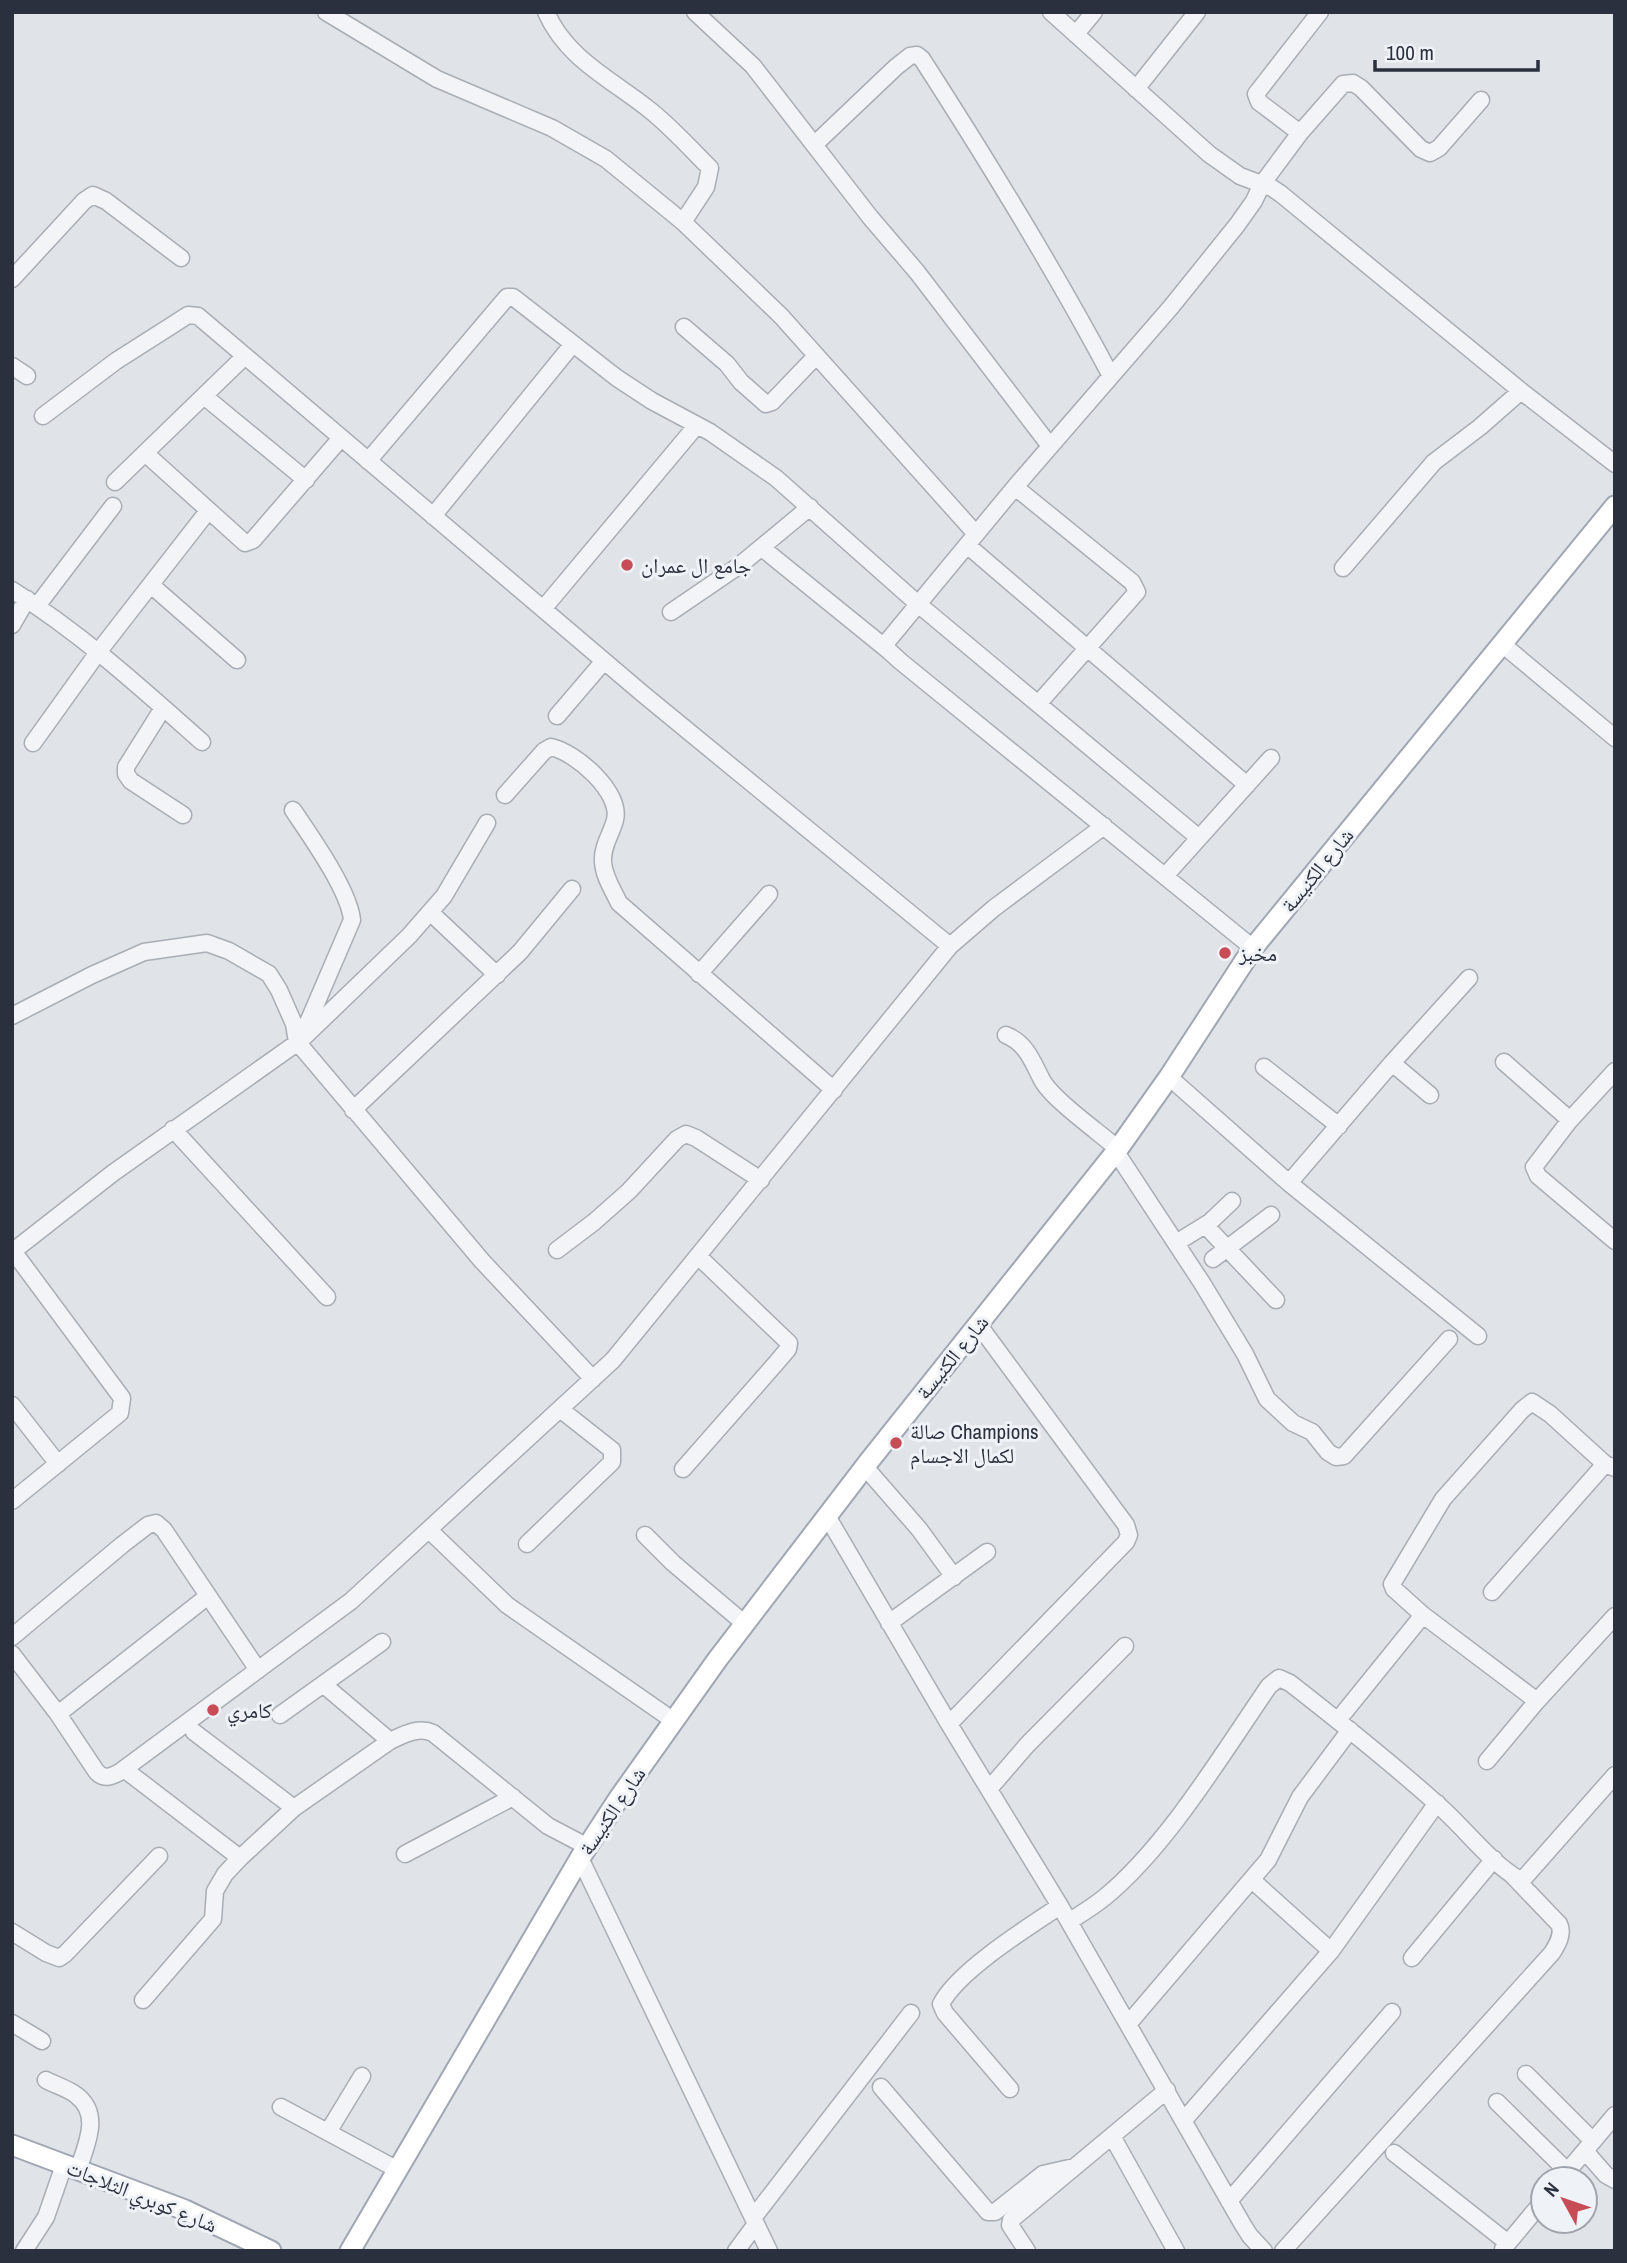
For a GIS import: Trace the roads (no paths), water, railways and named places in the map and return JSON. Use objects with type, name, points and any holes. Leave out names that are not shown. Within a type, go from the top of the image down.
[{"type":"main road","name":"شارع الكنيسة","points":[[350,2251],[584,1853],[674,1721],[865,1467],[1117,1150],[1169,1077],[1253,948],[1615,506]]},
{"type":"main road","name":"شارع كوبري الثلاجات","points":[[12,2145],[185,2210],[271,2251]]},
{"type":"street","points":[[326,12],[437,79],[552,128],[586,146],[606,159],[683,222],[774,309],[971,539],[1088,649],[1247,785]]},
{"type":"street","points":[[546,12],[559,36],[578,59],[652,111],[710,168],[706,187],[683,222]]},
{"type":"street","points":[[695,12],[752,66],[870,217],[917,272],[1050,446]]},
{"type":"street","points":[[1051,12],[1209,154],[1240,176],[1281,194],[1521,391],[1615,464]]},
{"type":"street","points":[[1076,34],[1094,12]]},
{"type":"street","points":[[1136,89],[1197,12]]},
{"type":"street","points":[[1300,133],[1259,102],[1256,94],[1320,12]]},
{"type":"street","points":[[815,144],[887,75],[910,55],[917,55],[985,157],[1063,286],[1111,376]]},
{"type":"street","points":[[888,650],[886,643],[1015,487],[1171,307],[1237,225],[1262,184],[1300,133],[1343,84],[1353,83],[1361,88],[1421,149],[1430,153],[1439,148],[1481,100]]},
{"type":"street","points":[[12,279],[84,201],[93,195],[106,201],[181,258]]},
{"type":"street","points":[[368,461],[507,297],[513,297],[617,378],[710,432],[776,478],[918,604],[1199,838]]},
{"type":"street","points":[[43,416],[116,362],[188,315],[198,316],[212,325],[244,356],[604,661],[950,946]]},
{"type":"street","points":[[684,327],[727,364],[741,382],[766,404],[772,402],[816,356]]},
{"type":"street","points":[[433,516],[572,345]]},
{"type":"street","points":[[116,482],[244,356]]},
{"type":"street","points":[[12,366],[27,376]]},
{"type":"street","points":[[1343,568],[1434,462],[1480,428],[1521,391]]},
{"type":"street","points":[[204,396],[306,480]]},
{"type":"street","points":[[543,609],[696,425]]},
{"type":"street","points":[[145,453],[245,542],[253,540],[341,438]]},
{"type":"street","points":[[1015,487],[1136,587],[1134,597],[1038,704]]},
{"type":"street","points":[[12,625],[113,506]]},
{"type":"street","points":[[671,612],[762,548],[810,507]]},
{"type":"street","points":[[33,743],[99,651],[208,511]]},
{"type":"street","points":[[762,548],[1253,948]]},
{"type":"street","points":[[151,585],[237,660]]},
{"type":"street","points":[[12,590],[99,651],[202,743]]},
{"type":"street","points":[[1502,644],[1615,738]]},
{"type":"street","points":[[557,716],[604,661]]},
{"type":"street","points":[[163,708],[130,760],[125,774],[131,781],[184,815]]},
{"type":"street","points":[[505,795],[544,751],[551,747],[569,754],[599,778],[614,804],[616,818],[603,852],[603,866],[619,903],[834,1090]]},
{"type":"street","points":[[1165,876],[1271,758]]},
{"type":"street","points":[[293,810],[312,837],[342,891],[351,908],[352,920],[299,1041]]},
{"type":"street","points":[[12,1501],[120,1413],[122,1398],[15,1246],[173,1129],[299,1041],[409,936],[430,912],[455,880],[488,823]]},
{"type":"street","points":[[12,1654],[58,1714],[99,1775],[109,1777],[124,1769],[351,1601],[613,1360],[950,946],[994,908],[1104,826]]},
{"type":"street","points":[[353,1110],[520,952],[572,889]]},
{"type":"street","points":[[699,974],[769,894]]},
{"type":"street","points":[[430,912],[497,975]]},
{"type":"street","points":[[12,1016],[144,952],[207,943],[229,951],[269,974],[279,989],[299,1041],[353,1110],[482,1261],[593,1380]]},
{"type":"street","points":[[1289,1184],[1469,978]]},
{"type":"street","points":[[1006,1035],[1022,1045],[1030,1055],[1042,1081],[1054,1094],[1117,1150],[1245,1354],[1267,1399],[1293,1423],[1312,1432],[1328,1452],[1336,1457],[1344,1456],[1449,1339]]},
{"type":"street","points":[[1504,1062],[1570,1120]]},
{"type":"street","points":[[1392,1063],[1430,1095]]},
{"type":"street","points":[[1264,1067],[1339,1126]]},
{"type":"street","points":[[1615,1071],[1570,1120],[1534,1167],[1538,1176],[1615,1241]]},
{"type":"street","points":[[1169,1077],[1289,1184],[1478,1336]]},
{"type":"street","points":[[173,1129],[327,1297]]},
{"type":"street","points":[[557,1250],[629,1191],[677,1139],[686,1134],[761,1180]]},
{"type":"street","points":[[1177,1243],[1205,1225],[1232,1201]]},
{"type":"street","points":[[1213,1259],[1271,1215]]},
{"type":"street","points":[[1205,1225],[1276,1300]]},
{"type":"street","points":[[683,1469],[778,1362],[788,1349],[789,1343],[699,1257]]},
{"type":"street","points":[[948,1724],[1126,1542],[1129,1535],[1126,1525],[978,1324]]},
{"type":"street","points":[[1492,1592],[1610,1466],[1532,1402],[1443,1499],[1392,1584],[1394,1589],[1423,1615],[1537,1701]]},
{"type":"street","points":[[12,1405],[58,1464]]},
{"type":"street","points":[[527,1544],[612,1462],[612,1450],[560,1409]]},
{"type":"street","points":[[865,1467],[919,1530],[954,1577]]},
{"type":"street","points":[[827,1516],[948,1724],[1070,1922],[1250,2236],[1264,2251]]},
{"type":"street","points":[[12,1637],[122,1545],[148,1525],[156,1523],[164,1530],[258,1670]]},
{"type":"street","points":[[430,1531],[507,1605],[674,1721]]},
{"type":"street","points":[[645,1535],[673,1563],[745,1624]]},
{"type":"street","points":[[889,1623],[988,1552]]},
{"type":"street","points":[[58,1714],[208,1596]]},
{"type":"street","points":[[1129,2023],[1268,1860],[1300,1797],[1344,1725],[1423,1615]]},
{"type":"street","points":[[1487,1761],[1537,1701],[1615,1616]]},
{"type":"street","points":[[280,1715],[382,1642]]},
{"type":"street","points":[[989,1789],[1027,1745],[1125,1646]]},
{"type":"street","points":[[1070,1922],[1104,1898],[1147,1855],[1188,1802],[1269,1686],[1279,1678],[1290,1683],[1344,1725],[1437,1803],[1494,1859],[1520,1880],[1615,1776]]},
{"type":"street","points":[[324,1685],[390,1741]]},
{"type":"street","points":[[143,2000],[213,1919],[215,1891],[225,1874],[240,1858],[294,1808],[390,1741],[411,1732],[429,1731],[584,1853],[769,2251]]},
{"type":"street","points":[[194,1732],[294,1808]]},
{"type":"street","points":[[124,1769],[240,1858]]},
{"type":"street","points":[[405,1854],[513,1797]]},
{"type":"street","points":[[1184,2120],[1331,1951],[1437,1803]]},
{"type":"street","points":[[12,1932],[46,1954],[59,1958],[159,1856]]},
{"type":"street","points":[[1412,1958],[1494,1859]]},
{"type":"street","points":[[1283,2251],[1558,1944],[1561,1928],[1559,1924],[1513,1875]]},
{"type":"street","points":[[1252,1880],[1331,1951]]},
{"type":"street","points":[[1010,2089],[945,2013],[941,2004],[955,1985],[989,1956],[1060,1906]]},
{"type":"street","points":[[1230,2201],[1392,2012]]},
{"type":"street","points":[[736,2251],[755,2221],[911,2013]]},
{"type":"street","points":[[12,2023],[42,2041]]},
{"type":"street","points":[[1526,2074],[1589,2146],[1606,2175],[1615,2180]]},
{"type":"street","points":[[328,2133],[362,2077]]},
{"type":"street","points":[[24,2251],[46,2217],[92,2129],[89,2109],[76,2095],[46,2080]]},
{"type":"street","points":[[881,2087],[988,2212],[995,2212],[1043,2174],[1074,2167]]},
{"type":"street","points":[[1027,2251],[1010,2225],[1011,2220],[1167,2090]]},
{"type":"street","points":[[1497,2102],[1556,2165]]},
{"type":"street","points":[[281,2107],[398,2170]]},
{"type":"street","points":[[1573,2165],[1615,2115]]},
{"type":"street","points":[[1112,2136],[1176,2251]]},
{"type":"street","points":[[1394,2153],[1505,2247],[1529,2218]]},
{"type":"place","name":"جامع ال عمران","points":[[627,565]]},
{"type":"place","name":"مخبز","points":[[1225,953]]},
{"type":"place","name":"صالة Champions لكمال الاجسام","points":[[896,1443]]},
{"type":"place","name":"كامري","points":[[213,1710]]}]
